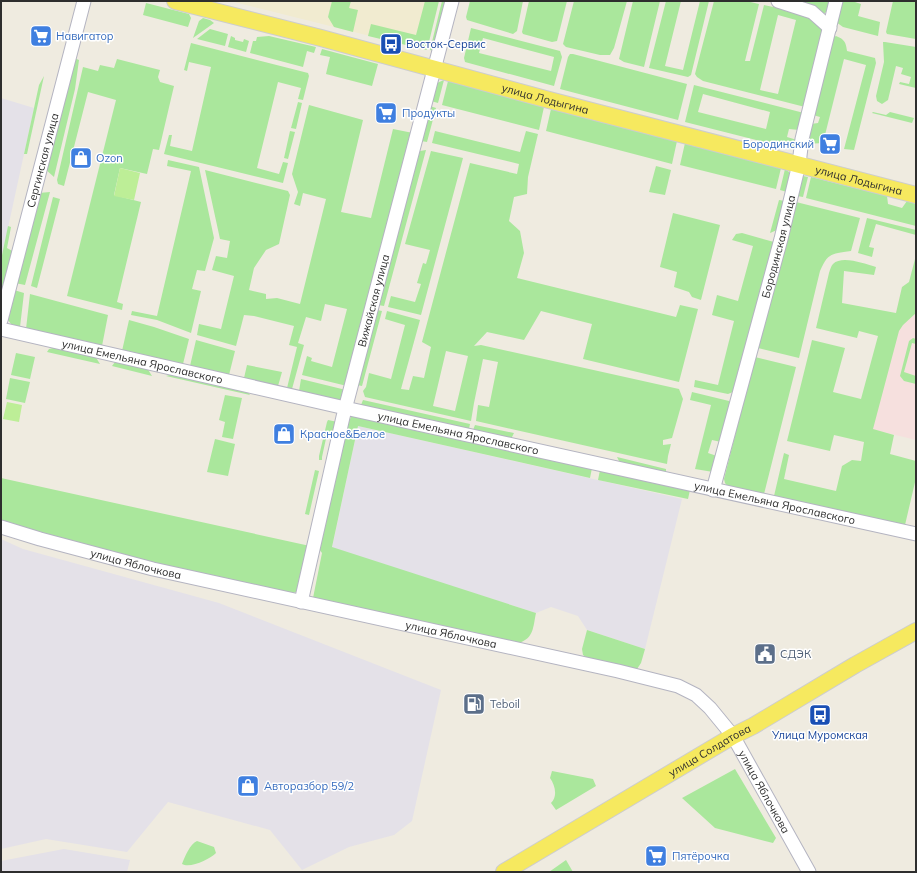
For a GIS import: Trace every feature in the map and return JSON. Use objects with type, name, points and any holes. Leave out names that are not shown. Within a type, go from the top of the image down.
[{"type":"main road","name":"улица Лодыгина","points":[[175,1],[916,195]]},
{"type":"main road","name":"улица Солдатова","points":[[507,871],[733,736],[753,726],[855,665],[916,631]]},
{"type":"street","name":"Сергинская улица","points":[[1,320],[84,1]]},
{"type":"street","name":"Вижайская улица","points":[[301,602],[346,408],[452,1]]},
{"type":"street","points":[[778,1],[812,12],[830,28]]},
{"type":"street","name":"Бородинская улица","points":[[713,490],[781,239],[799,164],[802,139],[836,1]]},
{"type":"street","name":"улица Емельяна Ярославского","points":[[1,329],[346,408],[916,534]]},
{"type":"street","name":"улица Яблочкова","points":[[1,527],[40,540],[103,557],[618,671],[678,686],[696,695],[710,708],[733,736],[809,872]]},
{"type":"shaded area","points":[[230,1],[438,1],[426,50]]},
{"type":"shaded area","points":[[1,98],[34,108],[1,260]]},
{"type":"shaded area","points":[[916,278],[916,440],[867,428],[902,287]]},
{"type":"shaded area","points":[[358,426],[682,499],[645,649],[587,630],[578,616],[551,607],[536,613],[332,548]]},
{"type":"shaded area","points":[[1,539],[23,549],[219,603],[441,690],[412,821],[394,835],[349,847],[302,870],[270,830],[168,802],[127,852],[46,839],[1,849]]},
{"type":"shaded area","points":[[64,849],[130,860],[127,872],[1,872],[1,861]]},
{"type":"green space","points":[[332,1],[351,1],[349,8],[358,10],[353,32],[334,27],[328,17]]},
{"type":"green space","points":[[425,1],[439,1],[427,50],[368,36],[371,24],[416,35]]},
{"type":"green space","points":[[442,1],[447,1],[434,51],[430,50]]},
{"type":"green space","points":[[470,1],[523,1],[517,31],[513,34],[467,20],[466,17]]},
{"type":"green space","points":[[529,1],[567,1],[557,41],[552,42],[523,34],[522,32]]},
{"type":"green space","points":[[574,1],[627,1],[614,48],[610,55],[600,55],[566,47],[563,44]]},
{"type":"green space","points":[[633,1],[660,1],[644,67],[624,62],[619,59]]},
{"type":"green space","points":[[666,1],[681,1],[665,66],[683,70],[700,1],[709,1],[691,75],[688,77],[649,68]]},
{"type":"green space","points":[[714,1],[746,1],[759,4],[745,61],[750,61],[764,5],[789,10],[807,16],[820,26],[823,33],[805,107],[703,81],[695,74]],"holes":[[[778,15],[796,20],[778,94],[760,90]]]},
{"type":"green space","points":[[798,1],[806,3],[806,1],[831,1],[828,11],[823,14]]},
{"type":"green space","points":[[842,1],[852,1],[861,4],[858,16],[880,22],[878,36],[843,27],[836,22]]},
{"type":"green space","points":[[893,1],[916,1],[916,39],[887,34],[886,32]]},
{"type":"green space","points":[[146,3],[189,14],[191,18],[188,27],[143,15]]},
{"type":"green space","points":[[203,18],[214,23],[193,38],[199,21]]},
{"type":"green space","points":[[471,28],[560,51],[562,57],[554,86],[465,62],[464,58]],"holes":[[[483,38],[554,57],[551,71],[479,53]]]},
{"type":"green space","points":[[210,29],[228,34],[225,46],[197,39]]},
{"type":"green space","points":[[231,36],[235,38],[235,40],[243,42],[244,39],[249,41],[246,52],[228,47]]},
{"type":"green space","points":[[269,36],[316,47],[314,53],[307,51],[303,67],[250,53],[253,41],[256,41],[257,37]]},
{"type":"green space","points":[[836,36],[844,41],[847,51],[875,58],[876,63],[854,150],[844,149],[866,65],[844,59],[823,143],[806,144],[811,124],[818,123],[820,117],[813,115],[832,38]]},
{"type":"green space","points":[[883,42],[916,47],[916,88],[899,84],[900,82],[909,84],[911,77],[901,74],[903,68],[896,66],[888,100],[882,104],[877,101],[876,96],[884,62]]},
{"type":"green space","points":[[191,43],[308,73],[309,76],[303,100],[298,99],[301,88],[278,82],[257,168],[279,174],[283,162],[288,163],[283,183],[164,154],[169,135],[172,135],[170,146],[192,151],[211,67],[189,62],[187,71],[184,70]]},
{"type":"green space","points":[[322,49],[378,64],[372,86],[326,74],[330,57],[320,55]]},
{"type":"green space","points":[[570,54],[687,84],[678,120],[560,89]]},
{"type":"green space","points":[[74,58],[79,60],[75,89],[54,177],[45,169]]},
{"type":"green space","points":[[117,59],[160,70],[158,77],[160,82],[174,86],[159,150],[153,149],[147,174],[120,168],[114,195],[141,202],[117,302],[123,304],[122,310],[67,296],[116,100],[88,92],[64,186],[58,184],[57,180],[83,67],[98,71],[100,65],[114,68]]},
{"type":"green space","points":[[44,76],[27,154],[24,154],[39,85]]},
{"type":"green space","points":[[444,80],[438,103],[431,101],[437,83]]},
{"type":"green space","points":[[448,81],[544,107],[539,130],[442,105]]},
{"type":"green space","points":[[694,85],[804,113],[799,130],[789,129],[787,137],[797,140],[795,146],[791,149],[685,122]],"holes":[[[703,94],[770,112],[766,129],[698,112]]]},
{"type":"green space","points":[[298,102],[302,103],[296,129],[291,128]]},
{"type":"green space","points":[[309,105],[363,120],[341,212],[371,218],[393,129],[413,133],[347,386],[302,375],[307,356],[312,358],[311,361],[332,367],[347,309],[325,304],[321,321],[306,317],[298,343],[304,345],[292,389],[287,388],[297,347],[289,345],[294,326],[244,315],[236,346],[197,335],[199,324],[221,329],[234,276],[212,270],[216,256],[227,258],[230,241],[220,239],[205,170],[288,191],[290,195],[279,244],[266,250],[254,268],[249,290],[266,294],[266,299],[277,298],[300,304],[326,199],[303,193],[300,206],[294,204],[298,192],[292,174]]},
{"type":"green space","points":[[430,106],[436,108],[427,142],[421,141]]},
{"type":"green space","points":[[551,109],[677,141],[672,164],[546,131]]},
{"type":"green space","points":[[890,112],[914,118],[912,123],[872,113],[886,115]]},
{"type":"green space","points":[[290,131],[295,132],[288,159],[284,158]]},
{"type":"green space","points":[[435,131],[520,152],[526,131],[538,134],[528,177],[527,194],[514,197],[509,221],[520,231],[524,253],[517,278],[676,317],[680,305],[698,309],[679,382],[583,359],[592,324],[541,311],[524,340],[487,332],[474,346],[481,345],[679,389],[683,399],[672,438],[663,440],[663,445],[671,444],[667,464],[476,421],[478,405],[489,407],[498,362],[483,359],[471,421],[365,397],[363,391],[366,387],[369,373],[391,379],[405,325],[385,319],[387,311],[420,320],[401,389],[409,390],[413,376],[424,378],[431,347],[422,342],[470,163],[517,174],[519,164],[432,143]],"holes":[[[446,351],[468,356],[455,411],[433,406]]]},
{"type":"green space","points":[[685,143],[781,168],[776,189],[680,165]]},
{"type":"green space","points":[[426,150],[384,306],[378,305],[418,153]]},
{"type":"green space","points":[[431,151],[463,158],[421,315],[388,307],[391,296],[415,302],[421,284],[417,283],[423,263],[426,264],[430,250],[405,244]]},
{"type":"green space","points":[[168,160],[199,167],[214,238],[205,271],[197,270],[192,289],[201,291],[191,333],[157,320],[131,315],[132,311],[157,316],[191,171],[167,166]]},
{"type":"green space","points":[[656,166],[671,170],[665,195],[649,192]]},
{"type":"green space","points":[[120,168],[140,173],[134,200],[114,196]]},
{"type":"green space","points":[[785,169],[790,175],[787,192],[780,190]]},
{"type":"green space","points":[[803,176],[808,177],[803,197],[797,196]]},
{"type":"green space","points":[[811,177],[887,196],[888,204],[902,208],[907,201],[916,203],[916,226],[806,198]]},
{"type":"green space","points":[[50,192],[25,285],[15,283],[39,193]]},
{"type":"green space","points":[[53,197],[60,199],[37,288],[31,286]]},
{"type":"green space","points":[[779,200],[785,201],[777,230],[770,233]]},
{"type":"green space","points":[[796,202],[860,218],[851,251],[831,255],[825,261],[820,271],[799,358],[758,348]]},
{"type":"green space","points":[[673,213],[720,225],[701,300],[692,297],[689,292],[674,287],[677,272],[660,267]]},
{"type":"green space","points":[[867,218],[916,230],[916,235],[876,224],[869,247],[874,248],[872,257],[858,253]]},
{"type":"green space","points":[[8,226],[11,227],[7,248],[14,252],[1,306],[1,260]]},
{"type":"green space","points":[[742,233],[774,242],[733,392],[728,394],[694,387],[695,380],[718,385],[734,321],[712,315],[717,295],[738,301],[753,246],[732,240],[736,234]]},
{"type":"green space","points":[[915,259],[916,313],[903,325],[899,331],[873,429],[894,435],[890,454],[916,461],[916,478],[905,525],[774,496],[784,453],[789,455],[784,479],[836,491],[842,466],[852,460],[861,461],[864,442],[834,435],[830,451],[787,441],[812,340],[845,348],[833,392],[861,399],[878,336],[859,331],[857,338],[816,328],[829,273],[833,264],[837,261],[848,260],[876,267],[874,275],[844,271],[842,303],[896,313],[902,287],[909,282]]},
{"type":"green space","points":[[14,290],[24,293],[20,327],[11,324],[8,320]]},
{"type":"green space","points":[[30,294],[108,315],[102,346],[26,329]]},
{"type":"green space","points":[[377,310],[382,311],[362,386],[357,385]]},
{"type":"green space","points":[[129,320],[189,339],[183,364],[122,351]]},
{"type":"green space","points":[[913,338],[916,339],[916,344],[912,343],[904,372],[916,376],[916,384],[904,381],[900,376],[909,341]]},
{"type":"green space","points":[[196,340],[235,351],[229,375],[190,366]]},
{"type":"green space","points":[[57,347],[95,356],[100,364],[47,352],[49,349]]},
{"type":"green space","points":[[16,353],[35,357],[30,379],[11,375]]},
{"type":"green space","points":[[755,357],[796,367],[764,494],[728,487],[724,479]]},
{"type":"green space","points":[[115,362],[147,368],[152,376],[112,366]]},
{"type":"green space","points":[[247,365],[282,372],[278,386],[244,378]]},
{"type":"green space","points":[[173,374],[247,391],[250,395],[166,376]]},
{"type":"green space","points":[[10,378],[30,382],[25,403],[6,399]]},
{"type":"green space","points":[[301,379],[346,390],[341,401],[299,391]]},
{"type":"green space","points":[[692,392],[729,401],[730,403],[721,442],[712,440],[708,453],[717,456],[713,472],[695,469],[711,405],[690,400]]},
{"type":"green space","points":[[225,395],[242,398],[233,439],[222,437],[225,422],[219,420]]},
{"type":"green space","points":[[363,400],[470,424],[469,429],[361,405]]},
{"type":"green space","points":[[7,402],[22,405],[19,422],[3,419]]},
{"type":"green space","points":[[354,416],[592,468],[590,478],[358,426],[332,547],[536,613],[532,631],[528,638],[519,643],[313,598],[322,553],[319,549],[348,424],[351,417]]},
{"type":"green space","points":[[328,420],[338,422],[335,433],[327,434],[322,460],[319,460],[319,456]]},
{"type":"green space","points":[[475,425],[514,433],[511,439],[473,430]]},
{"type":"green space","points":[[215,439],[235,444],[228,476],[207,472]]},
{"type":"green space","points":[[617,457],[666,469],[666,474],[620,463]]},
{"type":"green space","points":[[315,470],[319,471],[309,515],[305,514]]},
{"type":"green space","points":[[600,470],[690,490],[688,499],[598,480]]},
{"type":"green space","points":[[1,478],[310,546],[300,589],[291,594],[91,548],[1,521]]},
{"type":"green space","points":[[587,630],[645,649],[641,663],[637,669],[590,660],[583,655],[582,649]]},
{"type":"green space","points":[[735,769],[776,838],[773,843],[715,828],[682,798]]},
{"type":"green space","points":[[552,771],[593,779],[596,786],[556,810],[551,803],[555,794],[550,778]]},
{"type":"green space","points":[[197,841],[214,847],[216,853],[195,864],[182,864],[190,847]]},
{"type":"green space","points":[[566,860],[573,872],[549,872]]},
{"type":"place","name":"Навигатор","points":[[41,36]]},
{"type":"place","name":"Восток-Сервис","points":[[391,44]]},
{"type":"place","name":"Продукты","points":[[386,113]]},
{"type":"place","name":"Бородинский","points":[[830,144]]},
{"type":"place","name":"Ozon","points":[[81,158]]},
{"type":"place","name":"Красное&Белое","points":[[284,434]]},
{"type":"place","name":"СДЭК","points":[[765,654]]},
{"type":"place","name":"Teboil","points":[[474,704]]},
{"type":"place","name":"Улица Муромская","points":[[820,715]]},
{"type":"place","name":"Авторазбор 59/2","points":[[248,786]]},
{"type":"place","name":"Пятёрочка","points":[[656,856]]}]
